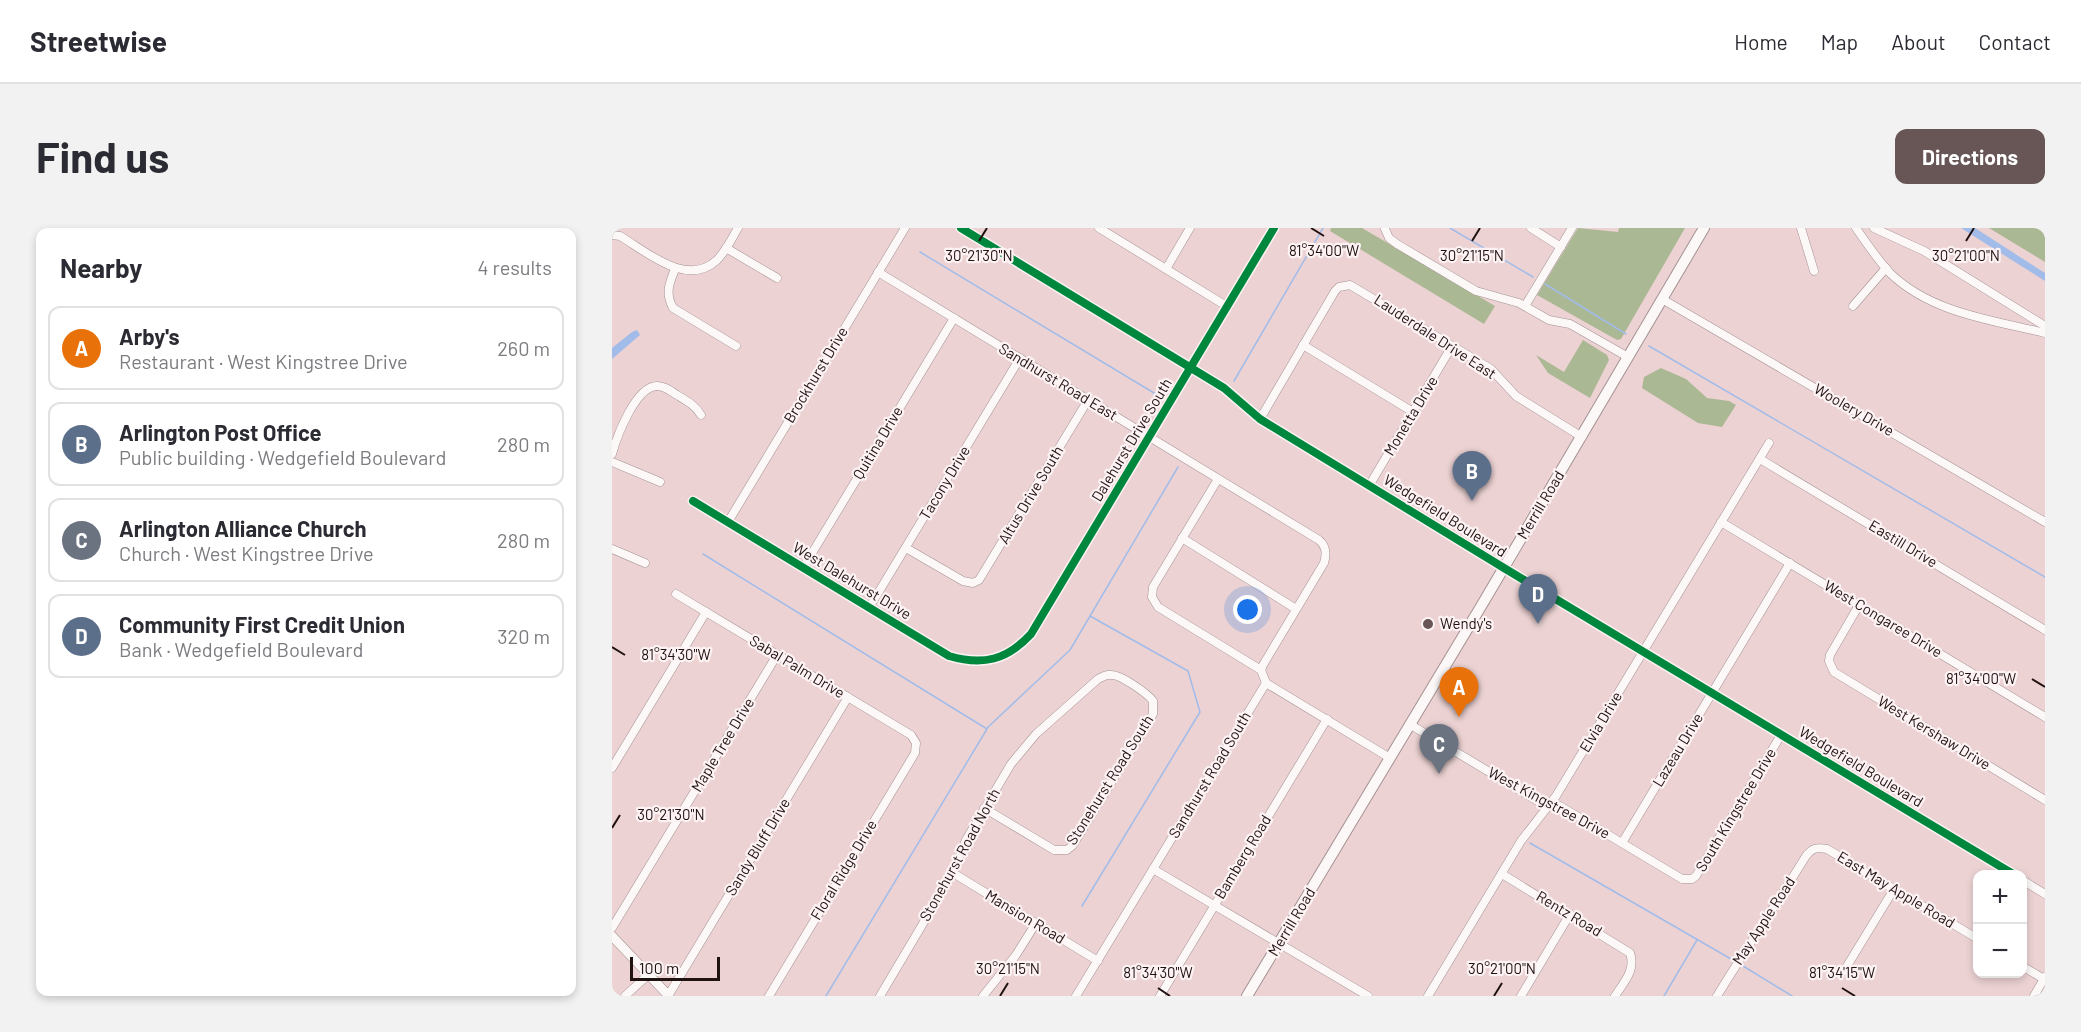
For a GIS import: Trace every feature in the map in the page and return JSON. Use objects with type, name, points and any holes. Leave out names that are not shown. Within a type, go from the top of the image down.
[{"type":"main road","name":"Merrill Road","points":[[1247,996],[1411,725],[1704,228]]},
{"type":"street","points":[[612,235],[620,236],[675,269],[691,271],[705,268],[717,260],[738,228]]},
{"type":"street","name":"Brockhurst Drive","points":[[728,522],[905,228]]},
{"type":"street","name":"Wedgefield Boulevard","points":[[961,228],[1234,395],[1260,419],[1369,486],[2006,870]]},
{"type":"street","points":[[1166,268],[1191,228]]},
{"type":"street","name":"Dalehurst Drive South","points":[[1003,655],[1012,651],[1031,634],[1274,228]]},
{"type":"street","points":[[1531,228],[1561,246]]},
{"type":"street","points":[[1525,306],[1572,228]]},
{"type":"street","points":[[1801,228],[1814,271]]},
{"type":"street","points":[[1856,228],[1886,268],[1920,296],[1953,310],[2045,333]]},
{"type":"street","points":[[1874,228],[1924,251],[2045,326]]},
{"type":"street","points":[[1104,229],[1228,307]]},
{"type":"street","points":[[1385,230],[1389,238],[1397,244],[1476,291],[1503,297],[1549,320],[1561,321],[1576,327],[1628,357]]},
{"type":"street","points":[[726,248],[777,278]]},
{"type":"street","points":[[1852,306],[1886,268]]},
{"type":"street","points":[[675,269],[669,286],[668,299],[673,309],[736,346]]},
{"type":"street","name":"Sandhurst Road East","points":[[878,272],[1319,540],[1326,550],[1324,562],[1296,609]]},
{"type":"street","name":"Lauderdale Drive East","points":[[1303,345],[1339,286],[1355,287],[1491,369],[1516,396],[1582,437]]},
{"type":"street","name":"Woolery Drive","points":[[1662,299],[2045,522]]},
{"type":"street","name":"Quitina Drive","points":[[803,568],[954,318]]},
{"type":"street","points":[[1260,419],[1303,345],[1413,412]]},
{"type":"street","name":"Monetta Drive","points":[[1369,486],[1452,346]]},
{"type":"street","name":"Tacony Drive","points":[[869,608],[1020,358]]},
{"type":"street","points":[[612,454],[624,422],[642,393],[650,387],[657,385],[664,387],[696,406],[701,415]]},
{"type":"street","name":"Altus Drive South","points":[[906,548],[963,581],[969,583],[982,577],[1088,400]]},
{"type":"street","name":"Elvia Drive","points":[[1428,996],[1521,841],[1556,796],[1769,443]]},
{"type":"street","name":"Eastill Drive","points":[[1760,459],[2045,630]]},
{"type":"street","points":[[612,462],[660,482]]},
{"type":"street","points":[[1218,479],[1153,587],[1152,597],[1158,607],[1261,670],[1266,683],[1390,758]]},
{"type":"street","name":"West Dalehurst Drive","points":[[693,501],[949,656],[977,662],[1003,655]]},
{"type":"street","name":"West Congaree Drive","points":[[1721,522],[2045,717]]},
{"type":"street","points":[[1182,538],[1296,609],[1261,670]]},
{"type":"street","points":[[612,549],[645,563]]},
{"type":"street","name":"Lazeau Drive","points":[[1622,843],[1790,563]]},
{"type":"street","name":"Sabal Palm Drive","points":[[676,594],[911,735],[916,743]]},
{"type":"street","name":"West Kershaw Drive","points":[[1859,605],[1830,655],[1829,661],[1834,672],[2045,800]]},
{"type":"street","points":[[612,768],[706,612]]},
{"type":"street","name":"Maple Tree Drive","points":[[612,928],[777,655]]},
{"type":"street","name":"Stonehurst Road South","points":[[984,808],[1054,850],[1067,850],[1073,845],[1153,714],[1154,706],[1149,696],[1118,676],[1105,675]]},
{"type":"street","name":"Stonehurst Road North","points":[[880,996],[953,873],[966,840],[1011,764],[1036,734],[1105,675]]},
{"type":"street","name":"Sandhurst Road South","points":[[1076,996],[1266,683]]},
{"type":"street","name":"Sandy Bluff Drive","points":[[668,996],[848,697]]},
{"type":"street","name":"Bamberg Road","points":[[1160,996],[1327,719]]},
{"type":"street","name":"West Kingstree Drive","points":[[1411,725],[1541,803],[1560,806],[1682,879],[1688,880]]},
{"type":"street","name":"South Kingstree Drive","points":[[1688,880],[1696,876],[1781,735]]},
{"type":"street","name":"Floral Ridge Drive","points":[[769,996],[915,753],[916,743]]},
{"type":"street","name":"East May Apple Road","points":[[1813,849],[1827,849],[1973,937]]},
{"type":"street","name":"May Apple Road","points":[[1717,996],[1806,856],[1813,849]]},
{"type":"street","points":[[1152,869],[1368,996]]},
{"type":"street","name":"Mansion Road","points":[[953,873],[1098,961]]},
{"type":"street","name":"Rentz Road","points":[[1502,874],[1630,953],[1632,969],[1615,996]]},
{"type":"street","points":[[2027,883],[2045,894]]},
{"type":"street","points":[[1844,971],[1894,889]]},
{"type":"street","points":[[1521,996],[1570,914]]},
{"type":"street","points":[[983,996],[1017,955],[1036,923]]},
{"type":"street","points":[[612,936],[668,996]]},
{"type":"street","points":[[2027,969],[2044,978],[2034,996]]},
{"type":"street","points":[[625,996],[648,975]]},
{"type":"street","points":[[1347,996],[1353,987]]},
{"type":"green space","points":[[1331,228],[1362,228],[1495,306],[1484,324],[1330,231]]},
{"type":"green space","points":[[1578,228],[1618,232],[1619,228],[1685,228],[1621,339],[1617,340],[1537,295]]},
{"type":"green space","points":[[1989,228],[2045,228],[2045,262]]},
{"type":"green space","points":[[1583,340],[1607,355],[1609,360],[1590,398],[1548,373],[1536,355],[1564,372]]},
{"type":"green space","points":[[1661,368],[1686,379],[1707,398],[1729,401],[1736,405],[1722,427],[1698,423],[1642,388],[1644,377]]},
{"type":"water","points":[[1961,228],[1975,228],[2045,273],[2045,281]]},
{"type":"water","points":[[637,330],[640,335],[612,359],[612,348]]},
{"type":"waterway","points":[[1234,381],[1323,228]]},
{"type":"waterway","points":[[1450,228],[1533,277]]},
{"type":"waterway","points":[[920,252],[1159,396]]},
{"type":"waterway","points":[[1545,284],[1626,334]]},
{"type":"waterway","points":[[1649,346],[2045,577]]},
{"type":"waterway","points":[[987,728],[1070,650],[1178,467]]},
{"type":"waterway","points":[[703,554],[987,729],[826,996]]},
{"type":"waterway","points":[[1082,906],[1200,712],[1188,671],[1090,616]]},
{"type":"waterway","points":[[1530,843],[1731,959]]},
{"type":"waterway","points":[[1664,996],[1697,940]]},
{"type":"waterway","points":[[1743,966],[1792,996]]},
{"type":"cycle path","points":[[961,228],[1224,388],[1260,419],[2006,870]]},
{"type":"cycle path","points":[[693,501],[949,656],[984,660],[1003,655],[1013,650],[1031,634],[1274,228]]},
{"type":"place","name":"Arlington Post Office","points":[[1472,501]]},
{"type":"place","name":"Wendy's","points":[[1428,624]]},
{"type":"place","name":"Community First Credit Union","points":[[1538,624]]},
{"type":"place","name":"Arby's","points":[[1459,717]]},
{"type":"place","name":"Arlington Alliance Church","points":[[1439,774]]}]
